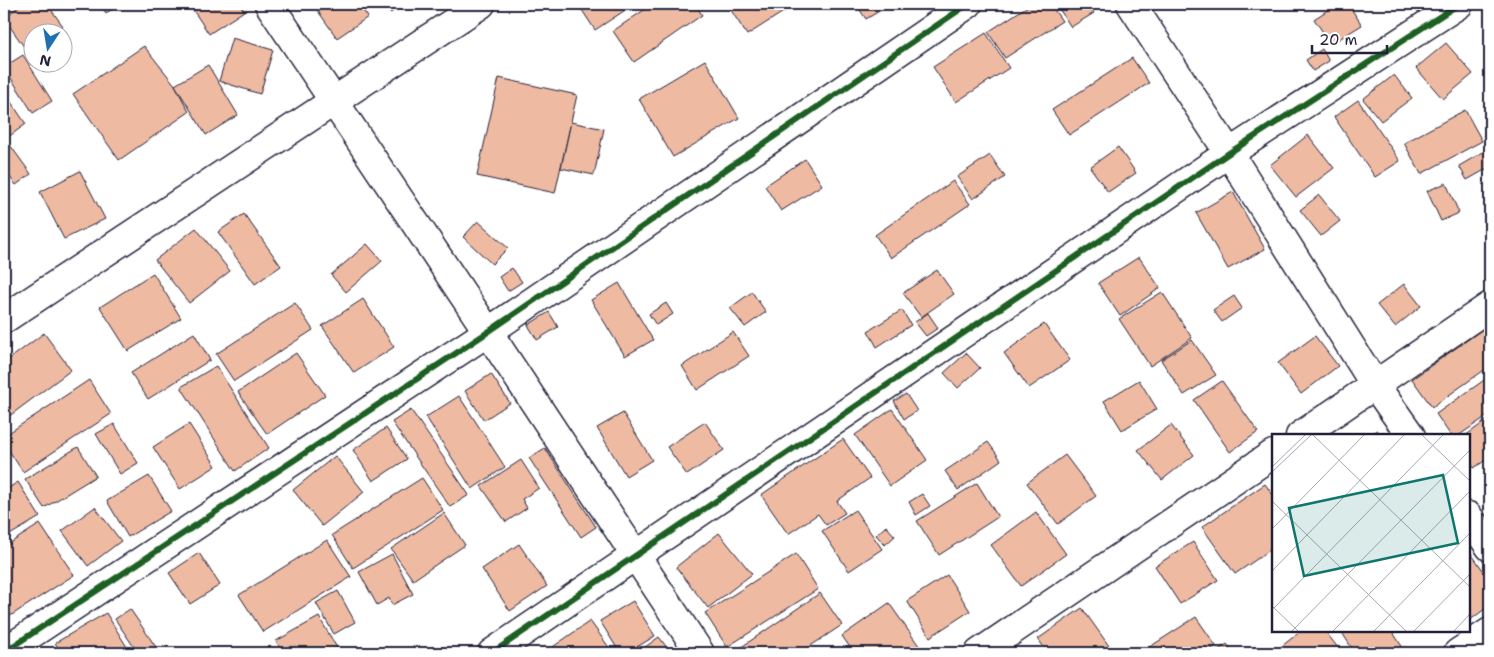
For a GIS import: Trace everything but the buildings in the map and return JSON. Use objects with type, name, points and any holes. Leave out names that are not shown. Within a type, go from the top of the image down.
[{"type":"street","points":[[269,4],[700,653]]},
{"type":"street","points":[[4,319],[481,4]]},
{"type":"street","points":[[4,652],[488,332],[968,4]]},
{"type":"street","points":[[1131,4],[1229,153],[1375,386],[1410,434]]},
{"type":"street","points":[[492,653],[1229,153],[1459,4]]},
{"type":"street","points":[[1303,434],[1490,306]]},
{"type":"street","points":[[978,653],[1272,455]]},
{"type":"street","points":[[1469,517],[1490,547]]},
{"type":"street","points":[[1458,653],[1490,632]]},
{"type":"cycle path","points":[[4,652],[488,332],[968,4]]},
{"type":"cycle path","points":[[492,653],[1229,153],[1459,4]]}]
